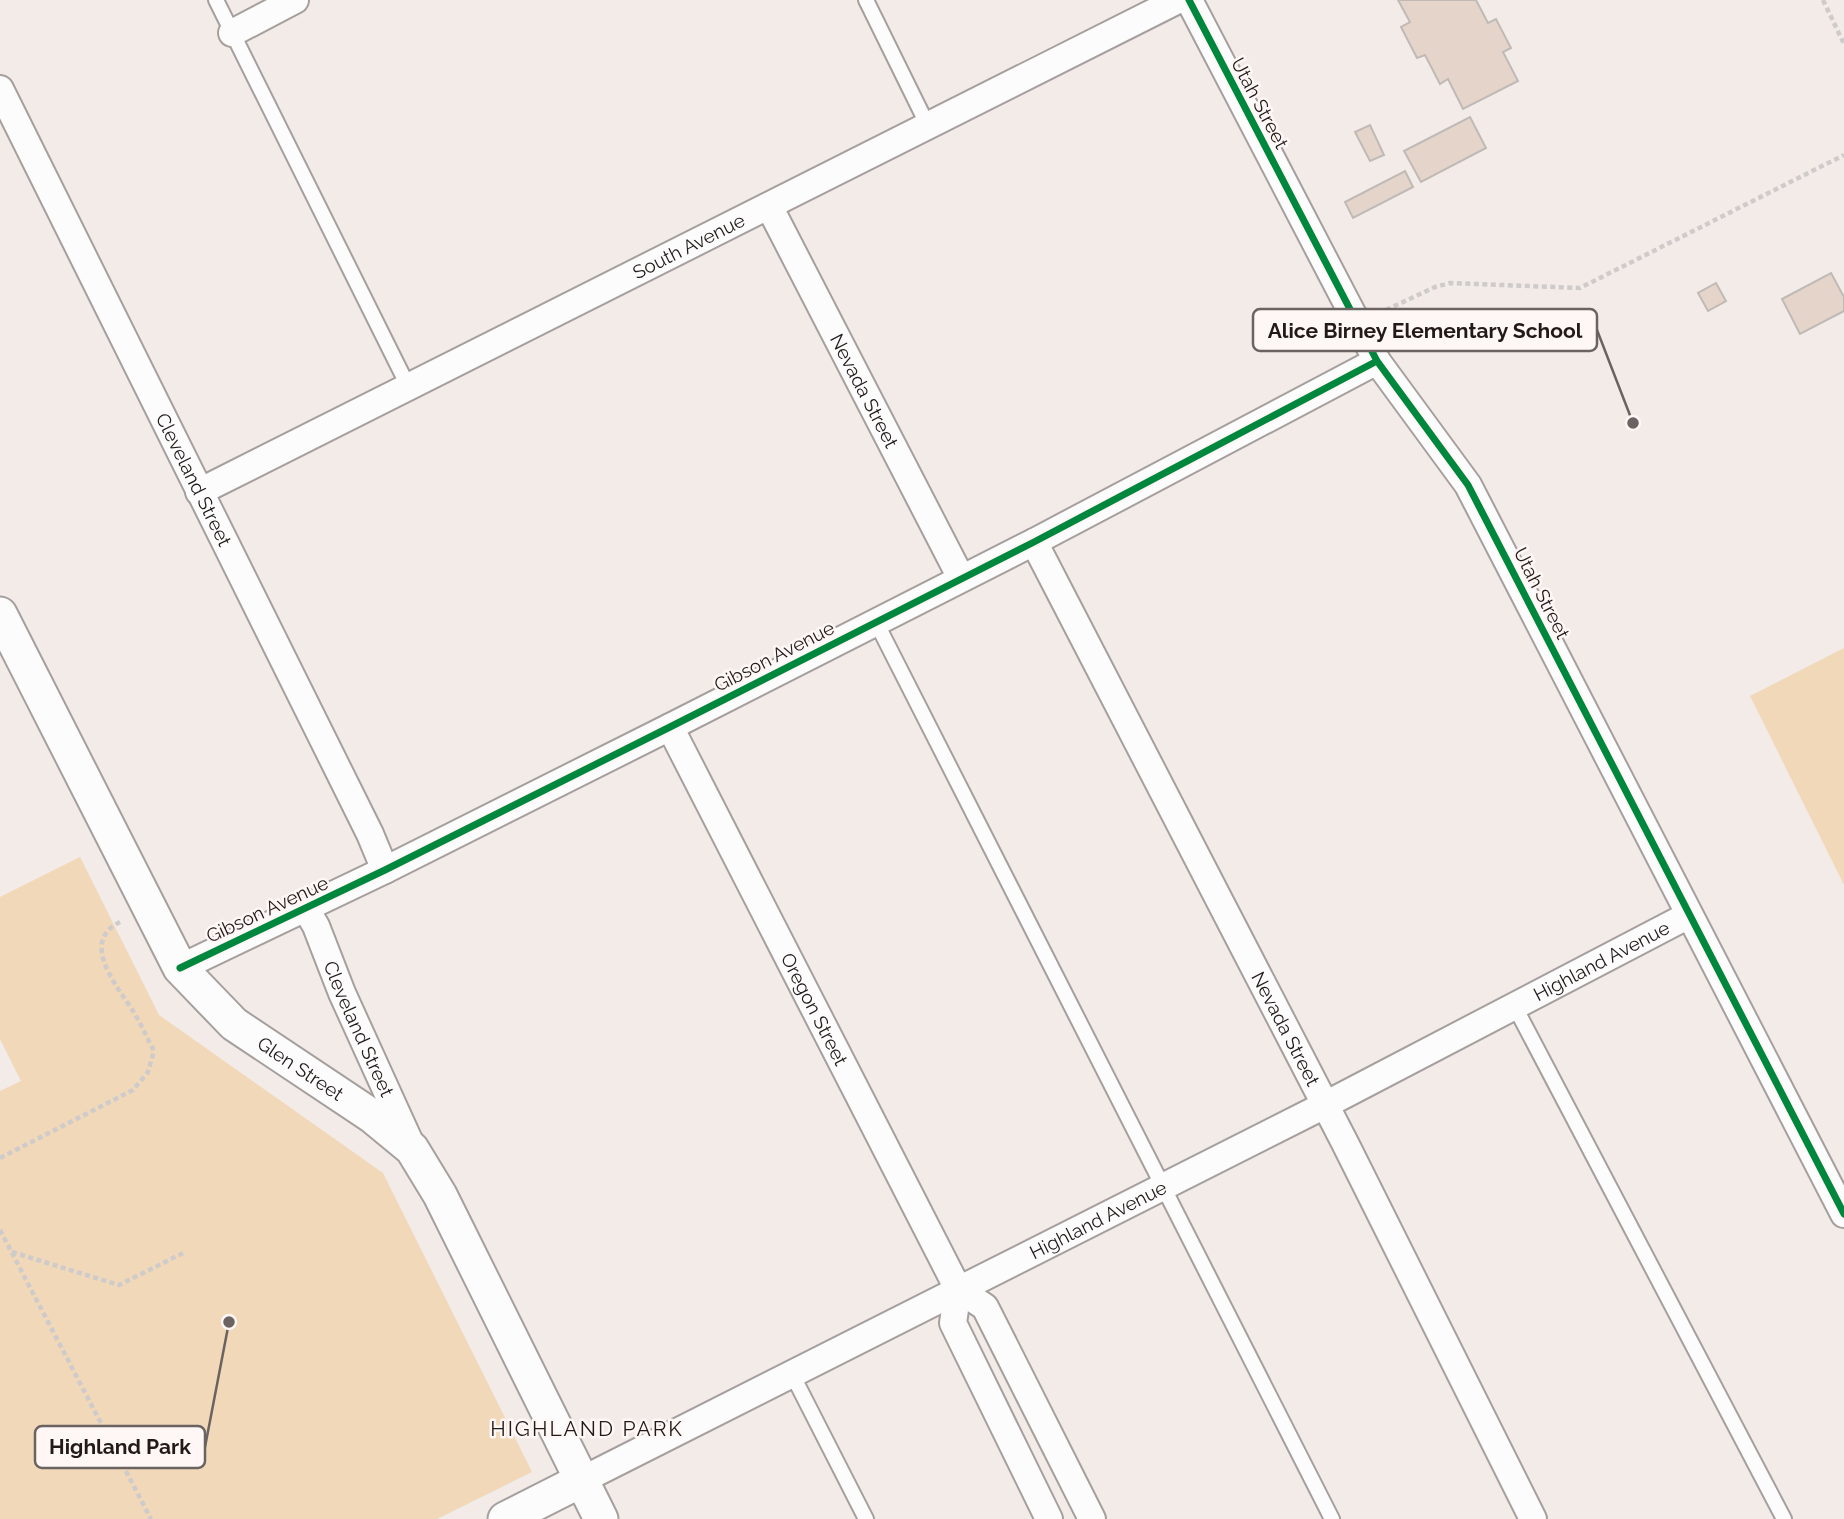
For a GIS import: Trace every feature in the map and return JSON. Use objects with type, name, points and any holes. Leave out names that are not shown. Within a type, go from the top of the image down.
[{"type":"street","points":[[232,33],[295,0]]},
{"type":"street","name":"South Avenue","points":[[199,492],[928,125],[1143,8],[1178,0]]},
{"type":"street","name":"Utah Street","points":[[1189,0],[1377,361],[1468,485],[1844,1214]]},
{"type":"street","name":"Cleveland Street","points":[[0,89],[370,834],[385,870]]},
{"type":"street","name":"Nevada Street","points":[[769,206],[961,578]]},
{"type":"street","name":"Gibson Avenue","points":[[180,968],[306,909],[670,727],[1034,542],[1377,361]]},
{"type":"street","name":"Nevada Street","points":[[1034,542],[1325,1105],[1533,1519]]},
{"type":"street","name":"Glen Street","points":[[0,614],[180,968],[234,1024],[372,1116],[412,1149],[440,1195],[601,1519]]},
{"type":"street","name":"Oregon Street","points":[[670,727],[958,1289],[985,1307],[1092,1519]]},
{"type":"street","name":"Cleveland Street","points":[[306,909],[316,926],[342,993],[412,1149]]},
{"type":"street","name":"Highland Avenue","points":[[505,1519],[1325,1105],[1689,915]]},
{"type":"street","points":[[958,1289],[953,1323],[1049,1519]]},
{"type":"lane","points":[[216,0],[408,386]]},
{"type":"lane","points":[[866,0],[928,125]]},
{"type":"lane","points":[[876,622],[1332,1519]]},
{"type":"lane","points":[[1514,1005],[1784,1519]]},
{"type":"lane","points":[[792,1374],[866,1519]]},
{"type":"path","points":[[1823,0],[1844,44]]},
{"type":"path","points":[[1386,310],[1435,287],[1450,283],[1580,288],[1844,155]]},
{"type":"path","points":[[0,1158],[133,1090],[148,1072],[154,1051],[132,1009],[117,989],[103,956],[102,941],[108,928],[149,908]]},
{"type":"path","points":[[0,1230],[151,1519]]},
{"type":"path","points":[[11,1251],[119,1286],[183,1253]]},
{"type":"shaded area","points":[[1844,648],[1844,885],[1750,696]]},
{"type":"shaded area","name":"HIGHLAND PARK","points":[[80,857],[159,1015],[383,1173],[532,1472],[437,1519],[0,1519],[0,1091],[21,1081],[0,1039],[0,897]]},
{"type":"building","points":[[1398,0],[1476,0],[1488,23],[1496,19],[1511,48],[1503,52],[1518,81],[1463,109],[1448,79],[1440,84],[1425,55],[1417,58],[1401,27],[1410,22]]},
{"type":"building","points":[[1470,117],[1486,148],[1421,182],[1404,151]]},
{"type":"building","points":[[1370,125],[1384,155],[1370,161],[1355,132]]},
{"type":"building","points":[[1405,171],[1413,187],[1353,218],[1345,202]]},
{"type":"building","points":[[1831,273],[1844,297],[1844,311],[1800,334],[1782,299]]},
{"type":"building","points":[[1716,283],[1726,301],[1708,311],[1698,293]]},
{"type":"cycle path","points":[[1189,0],[1377,361],[1468,485],[1844,1214]]},
{"type":"cycle path","points":[[180,968],[385,870],[670,727],[1034,542],[1377,361]]},
{"type":"place","name":"Alice Birney Elementary School","points":[[1633,423]]},
{"type":"place","name":"Highland Park","points":[[229,1322]]},
{"type":"district","name":"HIGHLAND PARK","points":[[587,1429]]}]
